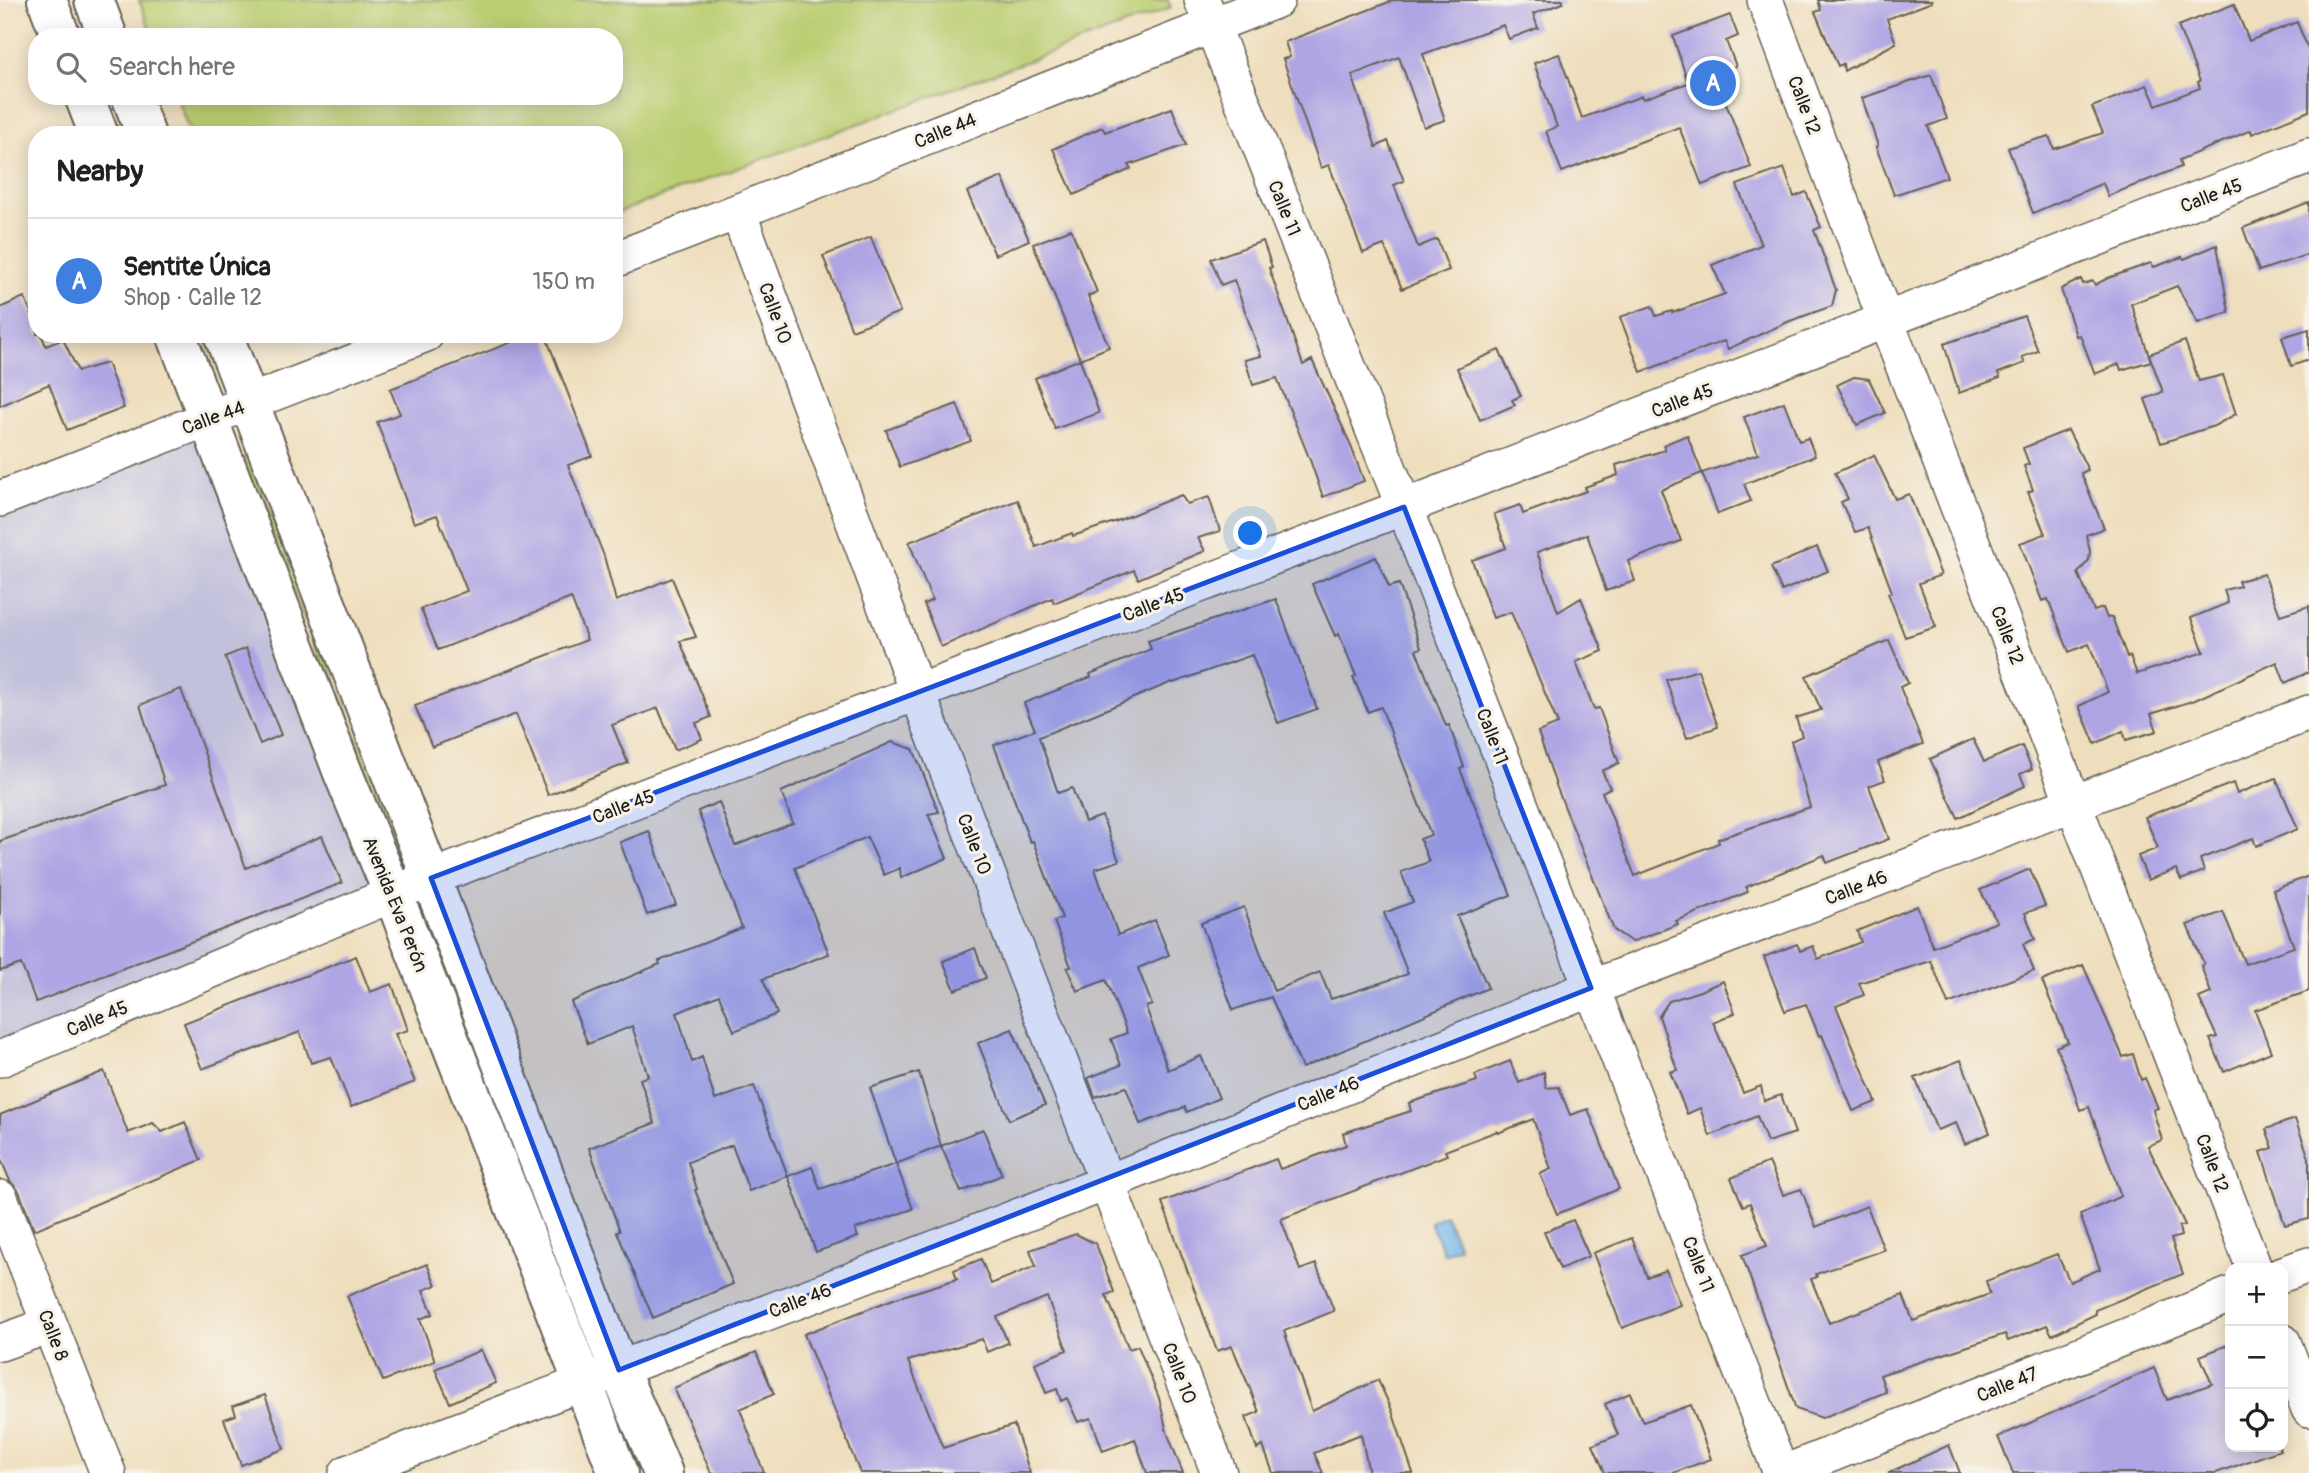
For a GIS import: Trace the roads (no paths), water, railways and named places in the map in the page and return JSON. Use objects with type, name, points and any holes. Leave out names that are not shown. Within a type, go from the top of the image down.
[{"type":"main road","points":[[47,0],[58,28]]},
{"type":"main road","points":[[94,0],[105,28]]},
{"type":"main road","points":[[87,105],[96,126]]},
{"type":"main road","points":[[134,105],[143,126]]},
{"type":"main road","name":"Avenida Eva Perón","points":[[179,343],[343,773],[393,894],[602,1376],[663,1473]]},
{"type":"main road","name":"Avenida Eva Perón","points":[[226,343],[431,878],[602,1376],[618,1473]]},
{"type":"street","name":"Calle 44","points":[[623,257],[738,212],[1207,12],[1277,0]]},
{"type":"street","name":"Calle 12","points":[[1765,0],[1886,321],[2252,1263]]},
{"type":"street","name":"Calle 11","points":[[1207,12],[1783,1473]]},
{"type":"street","name":"Calle 45","points":[[0,1059],[431,878],[1404,508],[2309,156]]},
{"type":"street","name":"Calle 10","points":[[738,212],[918,694],[1219,1473]]},
{"type":"street","name":"Calle 44","points":[[0,499],[403,343]]},
{"type":"street","name":"Calle 46","points":[[347,1473],[1106,1182],[1591,988],[2309,713]]},
{"type":"street","name":"Calle 8","points":[[0,1198],[108,1473]]},
{"type":"street","points":[[2288,1273],[2309,1265]]},
{"type":"street","name":"Calle 47","points":[[1783,1473],[2225,1297]]},
{"type":"street","points":[[0,1343],[50,1325]]},
{"type":"street","points":[[2288,1355],[2309,1409]]},
{"type":"water","points":[[1445,1215],[1459,1247],[1444,1254],[1430,1222]]},
{"type":"place","name":"Sentite Única","points":[[1713,83]]}]
